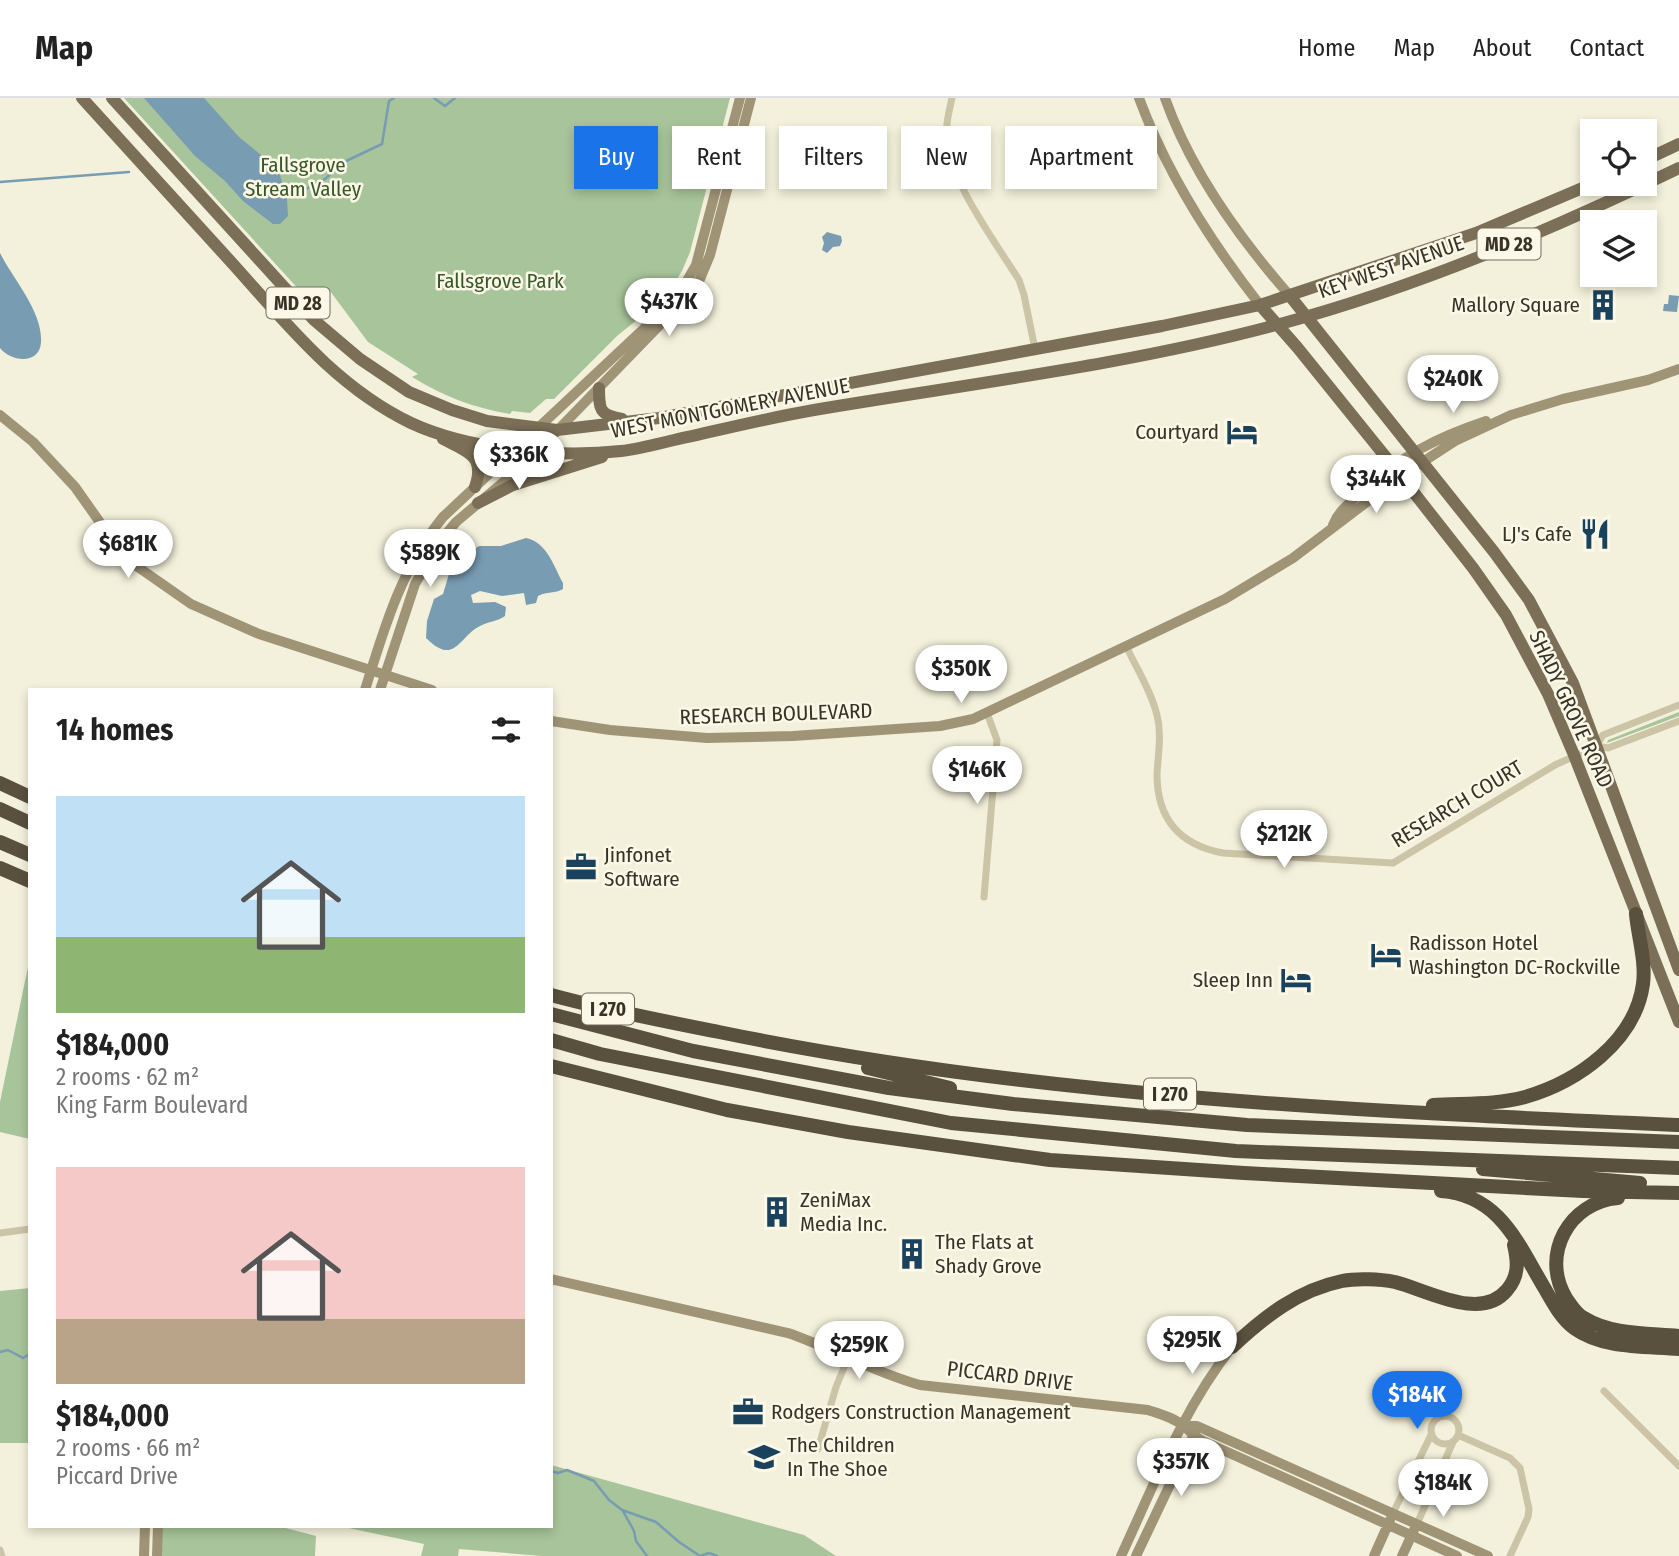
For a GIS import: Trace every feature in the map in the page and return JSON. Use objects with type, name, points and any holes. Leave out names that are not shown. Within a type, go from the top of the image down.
[{"type":"highway","points":[[0,783],[28,796]]},
{"type":"highway","points":[[0,793],[28,802]]},
{"type":"highway","points":[[0,809],[28,821]]},
{"type":"highway","points":[[0,842],[28,854]]},
{"type":"highway","points":[[0,868],[28,880]]},
{"type":"highway","points":[[1365,1108],[1498,1102],[1524,1097],[1558,1085],[1594,1063],[1623,1031],[1639,1002],[1643,977],[1636,914]]},
{"type":"highway","name":"I 270","points":[[553,995],[850,1058],[993,1077],[1236,1100],[1513,1118],[1679,1125]]},
{"type":"highway","name":"I 270","points":[[553,1015],[693,1051],[889,1088],[1013,1104],[1247,1125],[1679,1142]]},
{"type":"highway","name":"I 270","points":[[553,1041],[600,1054],[951,1123],[1236,1151],[1679,1168]]},
{"type":"highway","points":[[767,1042],[1013,1104]]},
{"type":"highway","points":[[553,1066],[727,1110],[848,1132],[1049,1160],[1583,1191],[1676,1190]]},
{"type":"highway","points":[[1367,1156],[1676,1190]]},
{"type":"highway","points":[[1244,1173],[1276,1181],[1446,1191],[1466,1195],[1487,1205],[1511,1233],[1562,1317],[1575,1328],[1608,1343],[1679,1349]]},
{"type":"highway","points":[[1676,1190],[1656,1196],[1614,1198],[1590,1206],[1569,1224],[1555,1259],[1560,1286],[1573,1308],[1582,1317],[1604,1328],[1679,1336]]},
{"type":"highway","points":[[1232,1347],[1264,1317],[1300,1295],[1344,1281],[1392,1282],[1472,1305],[1495,1299],[1514,1281],[1517,1271],[1517,1257],[1511,1233]]},
{"type":"main road","name":"WEST MONTGOMERY AVENUE","points":[[82,98],[316,355],[355,390],[415,425],[478,443],[536,453],[624,451],[797,413],[1113,361],[1278,325],[1307,316]]},
{"type":"main road","name":"MD 28","points":[[112,98],[314,320],[360,359],[409,392],[487,421],[538,428],[557,430],[636,421]]},
{"type":"main road","points":[[1657,154],[1679,144]]},
{"type":"main road","name":"KEY WEST AVENUE","points":[[1307,316],[1377,295],[1491,252],[1631,192],[1679,168]]},
{"type":"main road","name":"KEY WEST AVENUE","points":[[1260,305],[1476,233],[1580,189]]},
{"type":"main road","name":"SHADY GROVE ROAD","points":[[1290,296],[1419,455],[1529,600],[1573,682],[1679,970]]},
{"type":"main road","name":"WEST MONTGOMERY AVENUE","points":[[636,421],[1163,326],[1260,305]]},
{"type":"main road","name":"SHADY GROVE ROAD","points":[[1260,305],[1397,471],[1506,615],[1548,694],[1574,755],[1679,1022]]},
{"type":"main road","points":[[1327,340],[1324,327],[1334,308]]},
{"type":"main road","points":[[599,388],[599,404],[607,416],[636,421]]},
{"type":"main road","points":[[415,425],[473,455],[479,472],[475,486]]},
{"type":"main road","points":[[478,503],[542,474],[624,451]]},
{"type":"street","points":[[366,688],[407,569],[426,538],[475,486],[665,309],[684,286],[696,265],[740,98]]},
{"type":"street","points":[[381,688],[415,584],[425,565],[456,522],[506,482],[536,453],[684,300],[700,279],[710,255],[751,98]]},
{"type":"street","points":[[952,98],[947,125],[952,168],[1018,281],[1024,295],[1035,349]]},
{"type":"street","name":"SHADY GROVE ROAD","points":[[1139,98],[1152,132],[1187,202],[1260,305]]},
{"type":"street","name":"SHADY GROVE ROAD","points":[[1165,98],[1185,146],[1211,188],[1243,238],[1290,296]]},
{"type":"street","name":"RESEARCH BOULEVARD","points":[[553,721],[610,730],[707,738],[940,726],[987,713],[1225,599],[1293,558],[1332,528],[1338,512],[1378,477],[1397,471],[1419,455],[1494,425],[1501,419],[1563,400],[1648,380],[1679,369]]},
{"type":"street","points":[[0,415],[33,442],[64,475],[121,551],[135,565],[191,604],[228,622],[426,688]]},
{"type":"street","name":"RESEARCH COURT","points":[[1126,646],[1150,694],[1157,716],[1160,742],[1157,775],[1159,799],[1171,825],[1183,837],[1203,849],[1223,853],[1393,863],[1555,765],[1597,746]]},
{"type":"street","points":[[1679,705],[1603,735],[1597,746],[1608,748],[1679,721]]},
{"type":"street","points":[[984,897],[997,740],[987,713]]},
{"type":"street","points":[[0,1233],[28,1228]]},
{"type":"street","name":"PICCARD DRIVE","points":[[553,1279],[788,1333],[886,1376],[920,1385],[1148,1410],[1390,1519],[1412,1535],[1457,1556]]},
{"type":"street","points":[[1121,1556],[1208,1379],[1232,1347]]},
{"type":"street","points":[[818,1449],[836,1387],[848,1358]]},
{"type":"street","points":[[1604,1391],[1679,1466]]},
{"type":"street","points":[[1374,1556],[1431,1435],[1434,1421],[1447,1416],[1458,1425],[1458,1435],[1452,1442],[1402,1556]]},
{"type":"street","points":[[1136,1556],[1195,1431]]},
{"type":"street","points":[[1431,1435],[1440,1444],[1452,1442]]},
{"type":"street","points":[[1458,1435],[1510,1458],[1520,1468],[1529,1509],[1510,1556]]},
{"type":"street","name":"PICCARD DRIVE","points":[[1390,1519],[1417,1524],[1488,1556]]},
{"type":"street","points":[[144,1556],[145,1528]]},
{"type":"street","points":[[157,1556],[158,1528]]},
{"type":"street","points":[[0,1549],[2,1556]]},
{"type":"green space","name":"Fallsgrove Park","points":[[124,98],[730,98],[723,126],[672,126],[672,189],[706,189],[690,252],[674,284],[554,399],[546,399],[530,413],[512,411],[510,414],[471,405],[424,384],[412,377],[418,374],[368,342],[330,291],[302,293]]},
{"type":"green space","points":[[1679,712],[1679,716],[1607,743],[1608,740]]},
{"type":"green space","points":[[28,967],[28,1139],[0,1132],[0,1102]]},
{"type":"green space","points":[[28,1288],[28,1443],[0,1443],[0,1291]]},
{"type":"green space","points":[[553,1466],[804,1535],[836,1556],[542,1556],[459,1549],[458,1556],[421,1556],[424,1544],[348,1528],[553,1528]]},
{"type":"green space","points":[[158,1528],[286,1528],[316,1536],[315,1556],[157,1556]]},
{"type":"water","points":[[144,98],[204,98],[239,137],[266,159],[280,175],[287,199],[288,216],[280,224],[273,224],[243,201],[225,181],[195,156]]},
{"type":"water","points":[[827,232],[841,236],[842,241],[840,246],[833,247],[827,253],[822,250],[822,237]]},
{"type":"water","points":[[0,253],[37,319],[41,342],[36,355],[30,358],[11,356],[0,348]]},
{"type":"water","points":[[1669,295],[1679,296],[1677,312],[1663,311],[1664,304],[1668,304]]},
{"type":"water","points":[[526,538],[545,550],[563,583],[563,589],[541,594],[536,603],[526,605],[524,593],[502,596],[480,591],[471,595],[473,603],[495,602],[506,607],[505,616],[480,626],[450,650],[436,646],[426,638],[427,621],[434,599],[443,594],[449,574],[464,556],[479,546],[501,546]]},
{"type":"waterway","points":[[284,191],[304,190],[325,179],[344,162],[382,144],[389,101],[394,98]]},
{"type":"waterway","points":[[434,98],[445,106],[455,98]]},
{"type":"waterway","points":[[0,182],[129,172]]},
{"type":"waterway","points":[[0,1352],[8,1350],[23,1358],[28,1355]]},
{"type":"waterway","points":[[553,1472],[567,1470],[594,1481],[609,1500],[622,1510],[656,1522],[700,1556],[709,1553],[717,1556]]},
{"type":"waterway","points":[[623,1511],[634,1531],[636,1541],[647,1556]]},
{"type":"place","name":"Mallory Square","points":[[1603,305]]},
{"type":"place","name":"Courtyard","points":[[1242,432]]},
{"type":"place","name":"LJ's Cafe","points":[[1595,534]]},
{"type":"place","name":"Jinfonet Software","points":[[581,867]]},
{"type":"place","name":"Radisson Hotel Washington DC-Rockville","points":[[1386,955]]},
{"type":"place","name":"Sleep Inn","points":[[1296,980]]},
{"type":"place","name":"ZeniMax Media Inc.","points":[[777,1212]]},
{"type":"place","name":"The Flats at Shady Grove","points":[[912,1254]]},
{"type":"place","name":"Rodgers Construction Management","points":[[748,1412]]},
{"type":"place","name":"The Children In The Shoe","points":[[764,1457]]},
{"type":"park label","name":"Fallsgrove Stream Valley","points":[[303,177]]}]
